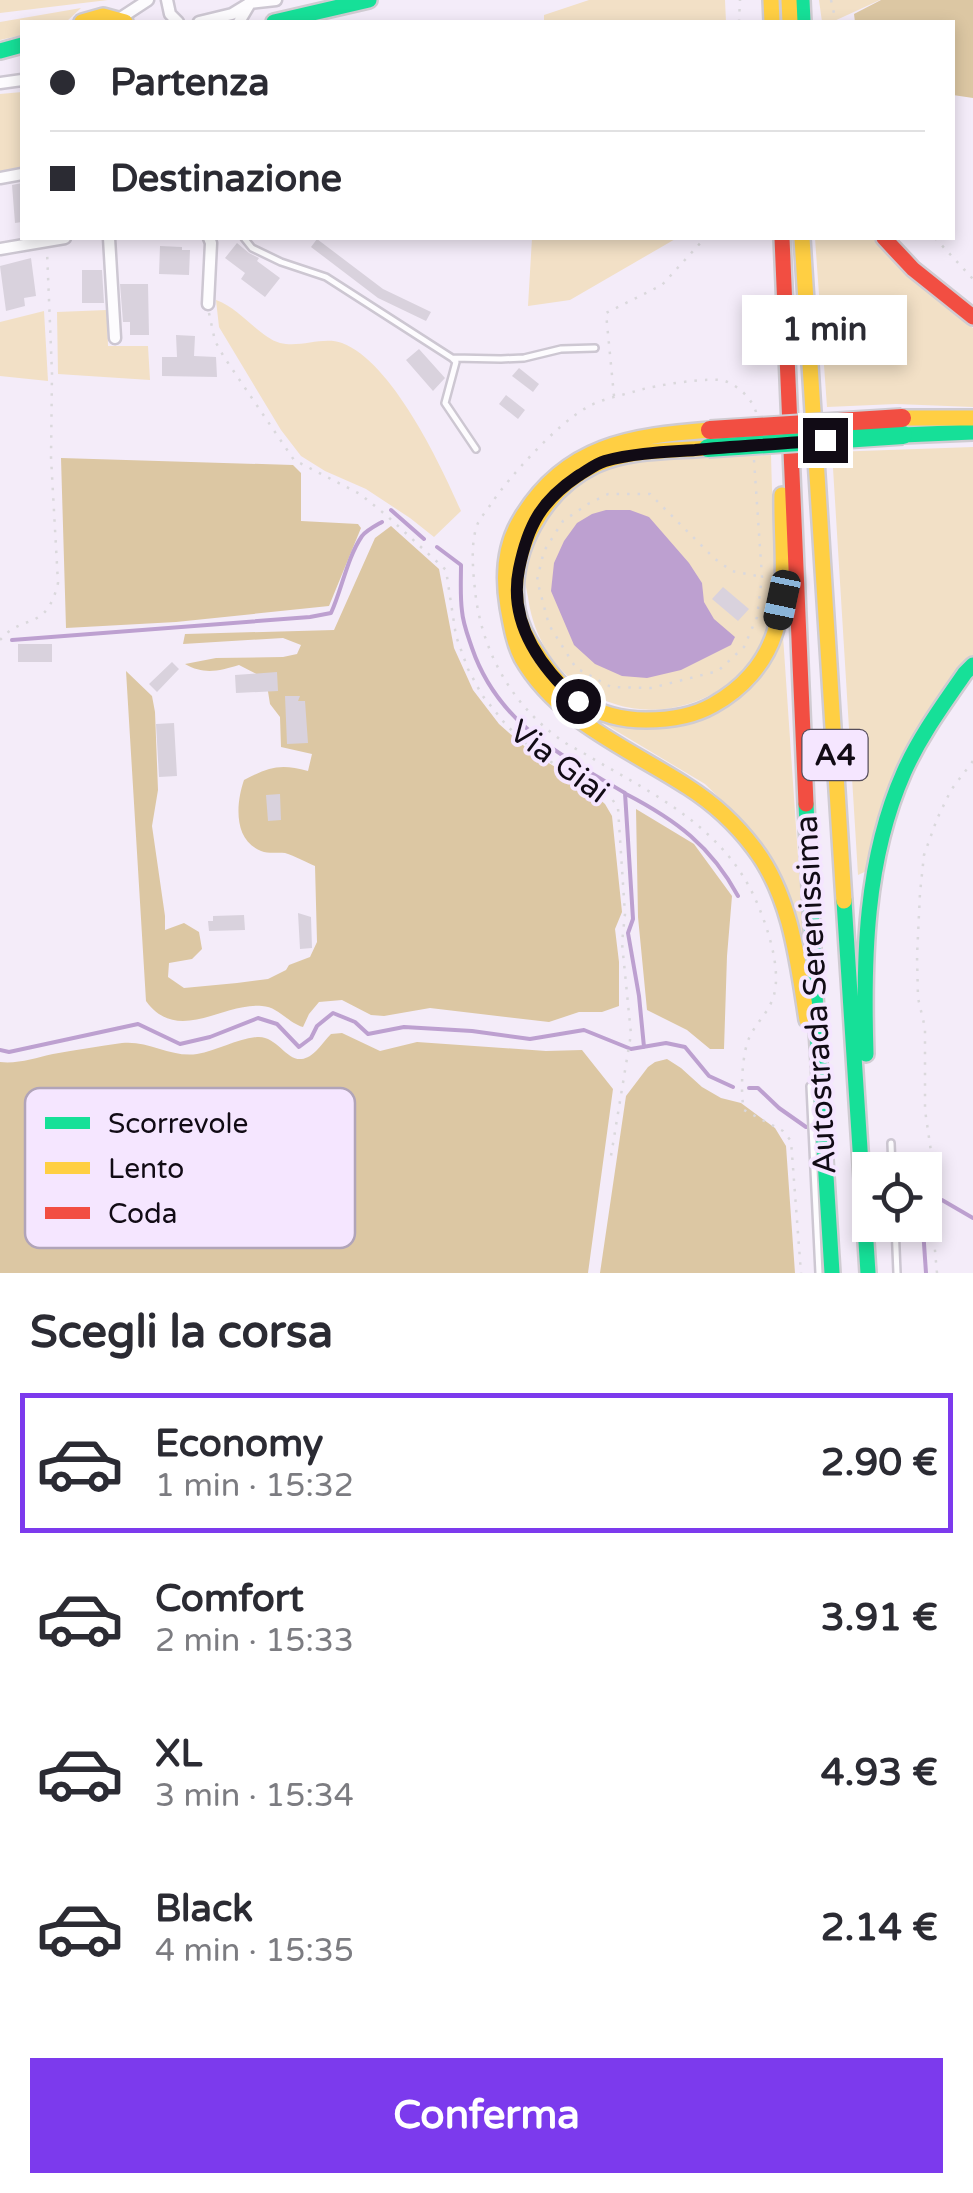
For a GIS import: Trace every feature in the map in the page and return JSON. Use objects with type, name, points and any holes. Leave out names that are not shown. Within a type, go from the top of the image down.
[{"type":"main road","points":[[283,20],[368,0]]},
{"type":"main road","points":[[88,20],[100,16],[118,20]]},
{"type":"main road","name":"Autostrada Serenissima","points":[[782,240],[800,678],[832,1273]]},
{"type":"main road","name":"Autostrada Serenissima","points":[[802,240],[870,1273]]},
{"type":"main road","points":[[886,240],[914,269],[973,317]]},
{"type":"main road","points":[[709,439],[600,462],[556,492],[529,530],[516,581],[517,610],[530,644],[554,680],[578,701],[611,717],[669,720],[701,711],[724,700],[748,681],[764,658],[776,632],[782,600],[788,339]]},
{"type":"main road","points":[[824,1162],[802,989],[785,912],[768,868],[722,811],[686,784],[585,724],[538,681],[522,656],[504,592],[506,554],[531,501],[552,479],[574,460],[638,436],[709,439],[973,418]]},
{"type":"main road","points":[[902,426],[973,432]]},
{"type":"main road","points":[[868,1152],[863,994],[872,889],[882,837],[920,740],[973,665]]},
{"type":"main road","points":[[870,1242],[870,1273]]},
{"type":"street","points":[[123,20],[148,0]]},
{"type":"street","points":[[207,20],[246,12],[276,0]]},
{"type":"street","points":[[0,249],[46,240]]},
{"type":"street","points":[[109,240],[115,338]]},
{"type":"street","points":[[208,304],[209,240]]},
{"type":"lane","points":[[246,240],[252,248],[282,262],[326,277],[452,358],[456,362],[454,375],[445,402],[476,449]]},
{"type":"lane","points":[[452,358],[513,358],[561,349],[596,348]]},
{"type":"lane","points":[[810,1086],[819,1273]]},
{"type":"lane","points":[[891,1143],[891,1152]]},
{"type":"lane","points":[[896,1242],[898,1273]]},
{"type":"path","points":[[0,640],[47,610],[54,602],[58,583],[46,240]]},
{"type":"path","points":[[614,398],[606,313],[662,285],[702,240]]},
{"type":"path","points":[[937,240],[973,280]]},
{"type":"path","name":"Via Giai","points":[[208,304],[215,341],[294,460],[360,494],[446,570],[462,653],[482,695],[507,726],[538,754],[612,799],[618,808],[630,1040],[610,1162]]},
{"type":"path","points":[[608,494],[650,494],[715,559],[732,571],[762,577],[757,618],[744,647],[718,671],[651,688],[611,687],[576,668],[550,625],[536,580],[544,551],[562,521],[608,494]]},
{"type":"path","points":[[936,1273],[931,1206],[936,1186],[924,1110],[925,1028],[918,998],[916,956],[920,893],[924,854],[937,819],[950,790],[973,761]]},
{"type":"shaded area","points":[[0,0],[108,0],[0,13]]},
{"type":"shaded area","points":[[589,0],[725,0],[726,20],[544,20],[544,15]]},
{"type":"shaded area","points":[[819,0],[880,0],[836,20],[822,20]]},
{"type":"shaded area","points":[[881,0],[973,0],[973,98],[955,95],[955,20],[855,20],[854,14]]},
{"type":"shaded area","points":[[81,8],[68,20],[20,20],[20,35],[0,40],[0,22]]},
{"type":"shaded area","points":[[20,92],[20,171],[0,174],[0,94]]},
{"type":"shaded area","points":[[532,240],[674,240],[570,300],[528,306]]},
{"type":"shaded area","points":[[815,240],[875,240],[919,285],[973,328],[973,407],[827,407]]},
{"type":"shaded area","points":[[216,300],[280,343],[335,341],[361,354],[379,371],[412,416],[461,511],[434,537],[366,489],[301,456],[219,327]]},
{"type":"shaded area","points":[[107,310],[108,346],[148,346],[150,380],[58,374],[57,312]]},
{"type":"shaded area","points":[[44,311],[48,381],[0,376],[0,322]]},
{"type":"shaded area","points":[[973,447],[973,659],[916,737],[871,869],[858,875],[832,452]]},
{"type":"shaded area","points":[[771,455],[776,608],[767,637],[748,666],[712,694],[672,708],[643,709],[615,704],[590,693],[567,676],[549,654],[535,627],[524,570],[540,527],[555,506],[588,479],[629,463],[668,457]]},
{"type":"shaded area","points":[[61,458],[293,465],[301,473],[301,521],[358,524],[361,528],[329,606],[176,622],[66,628]]},
{"type":"shaded area","points":[[606,510],[630,510],[649,517],[702,583],[704,602],[714,619],[735,637],[731,645],[681,670],[647,678],[622,676],[595,664],[574,645],[551,591],[554,563],[577,523]]},
{"type":"shaded area","points":[[391,526],[439,569],[454,648],[473,690],[499,724],[531,752],[581,783],[605,804],[612,816],[622,912],[615,929],[619,1006],[602,1012],[579,1012],[549,1022],[430,1008],[371,1015],[342,1000],[319,1002],[303,1027],[262,1006],[247,1006],[201,1019],[172,1020],[146,1001],[126,671],[152,696],[155,712],[158,790],[152,826],[165,930],[184,923],[199,932],[202,949],[192,959],[169,963],[168,977],[184,988],[268,979],[310,957],[317,942],[315,866],[285,853],[264,852],[252,846],[241,830],[238,810],[244,780],[275,768],[308,771],[312,754],[281,747],[280,717],[270,704],[266,679],[239,665],[212,671],[185,664],[216,658],[283,657],[297,654],[301,645],[283,638],[183,644],[185,634],[334,630],[375,538]]},
{"type":"shaded area","points":[[783,636],[805,959],[779,871],[741,819],[705,784],[583,711],[672,724],[765,670]]},
{"type":"shaded area","points":[[636,809],[694,844],[732,896],[724,1049],[710,1049],[687,1030],[647,1010],[638,917]]},
{"type":"shaded area","points":[[342,1033],[380,1051],[417,1042],[582,1050],[613,1089],[588,1273],[0,1273],[0,1062],[122,1043],[188,1055],[257,1037],[266,1038],[299,1059],[316,1051],[331,1034]]},
{"type":"shaded area","points":[[667,1059],[702,1087],[741,1103],[775,1128],[786,1146],[795,1273],[600,1273],[626,1096],[648,1067]]},
{"type":"building","points":[[20,183],[20,222],[15,223],[12,185]]},
{"type":"building","points":[[318,240],[383,289],[431,312],[426,321],[378,298],[311,247]]},
{"type":"building","points":[[237,243],[280,278],[265,297],[241,279],[245,273],[225,258]]},
{"type":"building","points":[[160,246],[190,250],[189,275],[159,274]]},
{"type":"building","points":[[31,258],[36,296],[24,298],[25,306],[6,311],[0,266]]},
{"type":"building","points":[[82,270],[102,270],[104,303],[82,303]]},
{"type":"building","points":[[120,284],[148,284],[149,335],[130,335],[130,322],[123,322]]},
{"type":"building","points":[[176,335],[195,336],[194,356],[216,357],[217,377],[162,376],[162,357],[177,357]]},
{"type":"building","points":[[419,349],[445,378],[433,391],[406,360]]},
{"type":"building","points":[[519,368],[539,384],[533,392],[512,376]]},
{"type":"building","points":[[506,395],[525,410],[518,419],[499,404]]},
{"type":"building","points":[[723,587],[749,609],[738,621],[712,599]]},
{"type":"building","points":[[18,644],[52,644],[52,662],[18,662]]},
{"type":"building","points":[[172,662],[179,669],[157,692],[149,684]]},
{"type":"building","points":[[277,672],[278,691],[236,693],[235,675]]},
{"type":"building","points":[[285,696],[300,696],[298,701],[305,701],[308,743],[287,744]]},
{"type":"building","points":[[174,723],[177,776],[159,777],[156,724]]},
{"type":"building","points":[[280,794],[281,820],[268,821],[266,795]]},
{"type":"building","points":[[298,913],[311,917],[312,948],[300,949]]},
{"type":"building","points":[[244,915],[245,930],[209,931],[208,921],[213,921],[213,916]]},
{"type":"waterway","points":[[391,510],[424,539]]},
{"type":"waterway","points":[[12,640],[331,613],[357,545],[364,534],[382,522]]},
{"type":"waterway","points":[[437,547],[461,565],[465,625],[483,674],[498,697],[534,735],[625,793],[633,919],[628,933],[644,1047]]},
{"type":"waterway","points":[[626,794],[691,836],[716,863],[738,896]]},
{"type":"waterway","points":[[0,1050],[9,1052],[138,1024],[180,1044],[258,1018],[277,1024],[299,1047],[333,1013],[355,1022],[368,1034],[404,1027],[530,1039],[584,1030],[631,1049],[666,1043],[685,1047],[709,1076],[733,1087]]},
{"type":"waterway","points":[[749,1088],[758,1088],[806,1127]]},
{"type":"waterway","points":[[942,1200],[973,1218]]},
{"type":"waterway","points":[[924,1242],[926,1273]]},
{"type":"traffic: fast","points":[[283,20],[369,0]]},
{"type":"traffic: fast","points":[[802,0],[803,20]]},
{"type":"traffic: fast","points":[[0,51],[20,46]]},
{"type":"traffic: fast","points":[[903,435],[973,432]]},
{"type":"traffic: fast","points":[[708,448],[903,435]]},
{"type":"traffic: fast","points":[[866,1054],[866,946],[881,840],[910,759],[973,665]]},
{"type":"traffic: fast","points":[[806,804],[832,1273]]},
{"type":"traffic: fast","points":[[844,901],[868,1273]]},
{"type":"traffic: slow","points":[[771,0],[772,20]]},
{"type":"traffic: slow","points":[[789,0],[790,20]]},
{"type":"traffic: slow","points":[[89,20],[103,16],[118,20]]},
{"type":"traffic: slow","points":[[802,240],[844,901]]},
{"type":"traffic: slow","points":[[902,418],[973,418]]},
{"type":"traffic: slow","points":[[710,430],[627,441],[579,460],[558,475],[521,519],[512,540],[506,573],[508,607],[522,658],[555,699],[597,732],[706,800],[754,848],[785,908],[807,1020]]},
{"type":"traffic: slow","points":[[708,448],[636,453],[595,465],[560,490],[533,526],[518,567],[518,616],[546,667],[582,702],[627,719],[672,718],[705,709],[743,683],[765,655],[779,615],[783,581],[782,495]]},
{"type":"traffic: jam","points":[[782,240],[806,804]]},
{"type":"traffic: jam","points":[[886,240],[913,269],[973,317]]},
{"type":"traffic: jam","points":[[710,430],[902,418]]},
{"type":"route","points":[[578,701],[554,680],[530,644],[517,610],[516,581],[529,530],[556,492],[600,462],[708,448],[825,440]]}]
